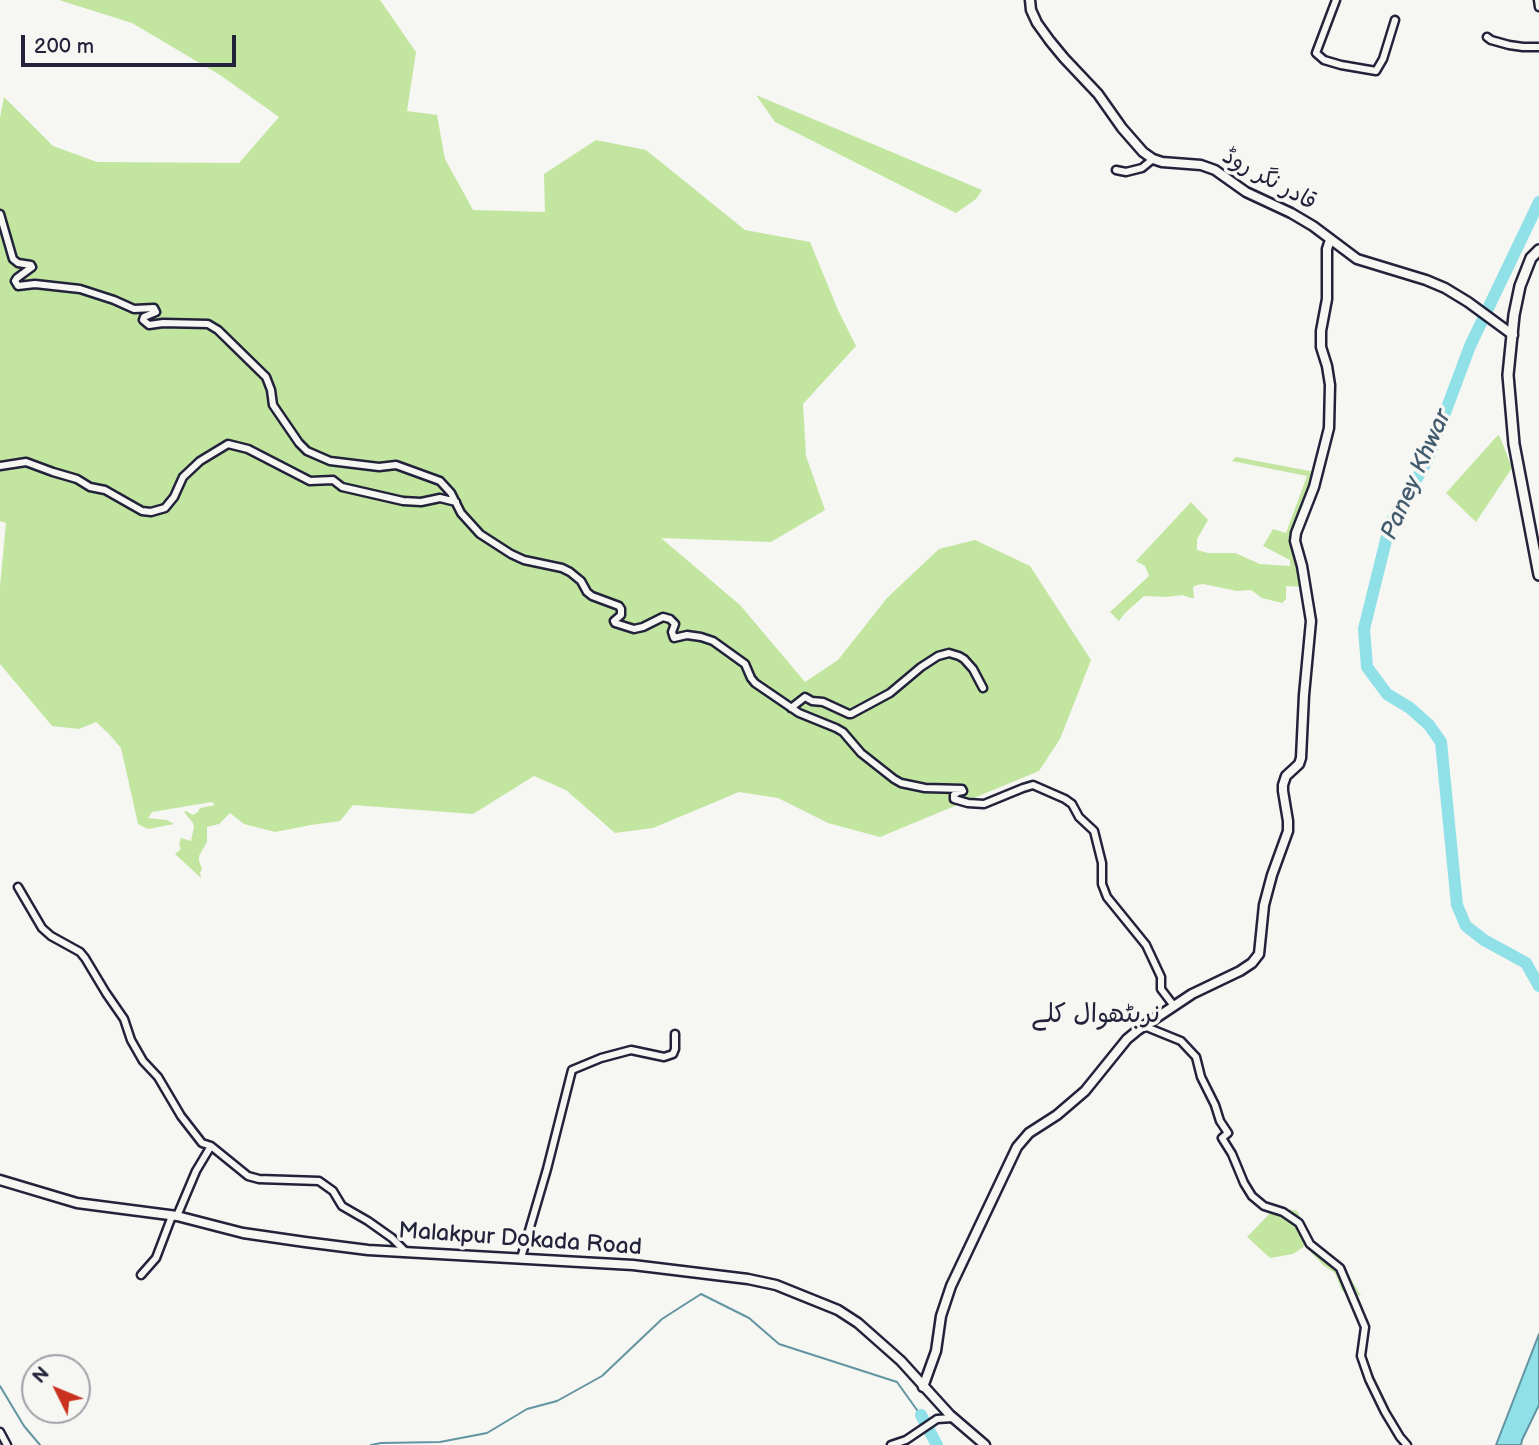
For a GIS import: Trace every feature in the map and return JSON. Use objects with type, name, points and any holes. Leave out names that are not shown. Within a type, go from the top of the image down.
[{"type":"main road","points":[[1539,250],[1531,258],[1520,286],[1508,375],[1514,444],[1539,575]]},
{"type":"street","points":[[1030,0],[1031,10],[1050,41],[1098,94],[1122,128],[1143,152],[1153,159],[1142,167],[1126,172],[1116,170]]},
{"type":"street","points":[[1336,0],[1317,53],[1324,60],[1376,71],[1383,59],[1395,19]]},
{"type":"street","points":[[1538,0],[1539,7]]},
{"type":"street","points":[[1487,37],[1516,46],[1539,47]]},
{"type":"street","name":"قادر نگر روڈ","points":[[1153,159],[1201,165],[1215,170],[1246,192],[1313,226],[1357,259],[1445,288],[1513,335]]},
{"type":"street","points":[[0,214],[13,259],[32,267],[17,278],[15,281],[18,286],[35,284],[80,289],[134,309],[154,308],[155,313],[143,320],[149,325],[208,324],[218,330],[266,377],[274,405],[307,451],[330,461],[365,466],[396,466],[440,481],[451,493],[468,522],[503,550],[524,560],[562,568],[581,581],[592,596],[619,606],[621,615],[615,623],[634,629],[648,626],[663,617],[675,624],[672,632],[674,638],[687,635],[713,641],[745,664],[755,683],[799,713],[843,732],[861,753],[901,783],[925,788],[962,789],[963,791],[954,795],[954,799],[968,803],[984,804],[1033,785],[1065,799],[1097,835],[1102,863],[1102,884],[1108,897],[1146,945],[1161,977],[1161,989],[1174,1006]]},
{"type":"street","points":[[923,1387],[936,1350],[941,1316],[951,1286],[1017,1147],[1029,1133],[1057,1115],[1085,1091],[1127,1039],[1192,994],[1240,971],[1259,954],[1264,905],[1289,831],[1283,785],[1286,776],[1299,764],[1301,758],[1311,621],[1296,533],[1314,487],[1329,428],[1330,386],[1321,347],[1321,331],[1327,299],[1330,240]]},
{"type":"street","points":[[0,466],[26,462],[77,479],[90,487],[105,490],[142,511],[151,512],[164,508],[174,497],[183,477],[200,461],[228,444],[248,449],[310,481],[333,480],[342,487],[403,502],[440,498],[456,502]]},
{"type":"street","points":[[791,708],[805,697],[851,713],[897,688],[920,667],[949,653],[964,659],[983,688]]},
{"type":"street","points":[[18,887],[42,928],[85,958],[124,1019],[131,1040],[143,1061],[158,1077],[181,1116],[202,1143],[211,1146],[248,1176],[260,1179],[319,1181],[332,1191],[342,1206],[392,1238],[405,1251]]},
{"type":"street","points":[[1144,1026],[1181,1041],[1196,1057],[1201,1077],[1228,1133],[1222,1139],[1252,1196],[1264,1206],[1283,1212],[1299,1223],[1310,1244],[1340,1268],[1365,1327],[1361,1356],[1368,1379],[1399,1437],[1407,1445]]},
{"type":"street","points":[[521,1258],[572,1070],[631,1050],[664,1057],[673,1054],[675,1034]]},
{"type":"street","points":[[141,1275],[156,1258],[211,1146]]},
{"type":"street","name":"Malakpur Dokada Road","points":[[0,1180],[77,1203],[175,1216],[255,1235],[358,1248],[633,1265],[776,1285],[838,1310],[858,1322],[901,1361],[953,1418],[985,1445]]},
{"type":"street","points":[[937,1401],[937,1419]]},
{"type":"street","points":[[891,1445],[906,1440],[937,1419],[953,1418]]},
{"type":"street","points":[[0,1432],[7,1445]]},
{"type":"green space","points":[[59,0],[380,0],[416,52],[407,111],[437,115],[445,159],[473,210],[545,212],[544,174],[596,140],[646,150],[745,230],[810,242],[856,346],[803,404],[806,456],[825,510],[771,542],[661,538],[740,605],[805,682],[838,660],[887,598],[939,549],[975,540],[1030,566],[1091,660],[1060,739],[1039,771],[880,837],[828,823],[778,798],[739,792],[653,828],[615,833],[566,790],[534,776],[473,814],[353,805],[340,821],[275,832],[244,824],[230,813],[219,824],[207,827],[207,842],[199,856],[201,878],[175,854],[181,849],[181,838],[191,841],[194,827],[184,812],[193,815],[200,808],[215,805],[212,802],[152,812],[148,818],[167,820],[174,824],[148,829],[138,824],[121,748],[109,734],[96,722],[79,729],[52,726],[0,664],[0,586],[6,523],[0,521],[0,118],[4,97],[53,146],[97,162],[239,163],[279,117],[220,75],[132,23]]},
{"type":"green space","points":[[756,95],[982,190],[976,199],[956,213],[775,122]]},
{"type":"green space","points":[[1498,435],[1512,468],[1476,522],[1446,493]]},
{"type":"green space","points":[[1236,457],[1315,472],[1293,533],[1302,587],[1286,586],[1286,599],[1282,603],[1262,598],[1251,590],[1237,591],[1197,585],[1193,587],[1194,598],[1182,595],[1144,596],[1119,621],[1110,612],[1149,576],[1145,566],[1136,561],[1191,502],[1208,520],[1197,539],[1197,550],[1208,553],[1235,553],[1260,564],[1290,566],[1290,560],[1263,546],[1273,529],[1286,533],[1307,476],[1232,461]]},
{"type":"green space","points":[[1276,1207],[1297,1211],[1313,1240],[1344,1267],[1361,1296],[1342,1291],[1335,1273],[1305,1246],[1293,1254],[1270,1258],[1247,1237]]},
{"type":"water","points":[[1539,1334],[1539,1405],[1521,1445],[1496,1445]]},
{"type":"waterway","name":"Paney Khwar","points":[[1539,202],[1470,346],[1427,461],[1390,524],[1364,629],[1367,667],[1387,694],[1410,708],[1429,725],[1441,742],[1457,905],[1466,926],[1484,940],[1526,963],[1539,986]]},
{"type":"waterway","points":[[371,1445],[440,1442],[487,1433],[527,1409],[557,1401],[602,1376],[662,1319],[701,1294],[749,1318],[779,1344],[897,1382],[927,1424]]},
{"type":"waterway","points":[[0,1386],[24,1426],[40,1445]]},
{"type":"waterway","points":[[921,1415],[937,1445]]},
{"type":"waterway","points":[[936,1437],[942,1445]]},
{"type":"district","name":"نربٹھوال کلے","points":[[1096,1015]]}]
